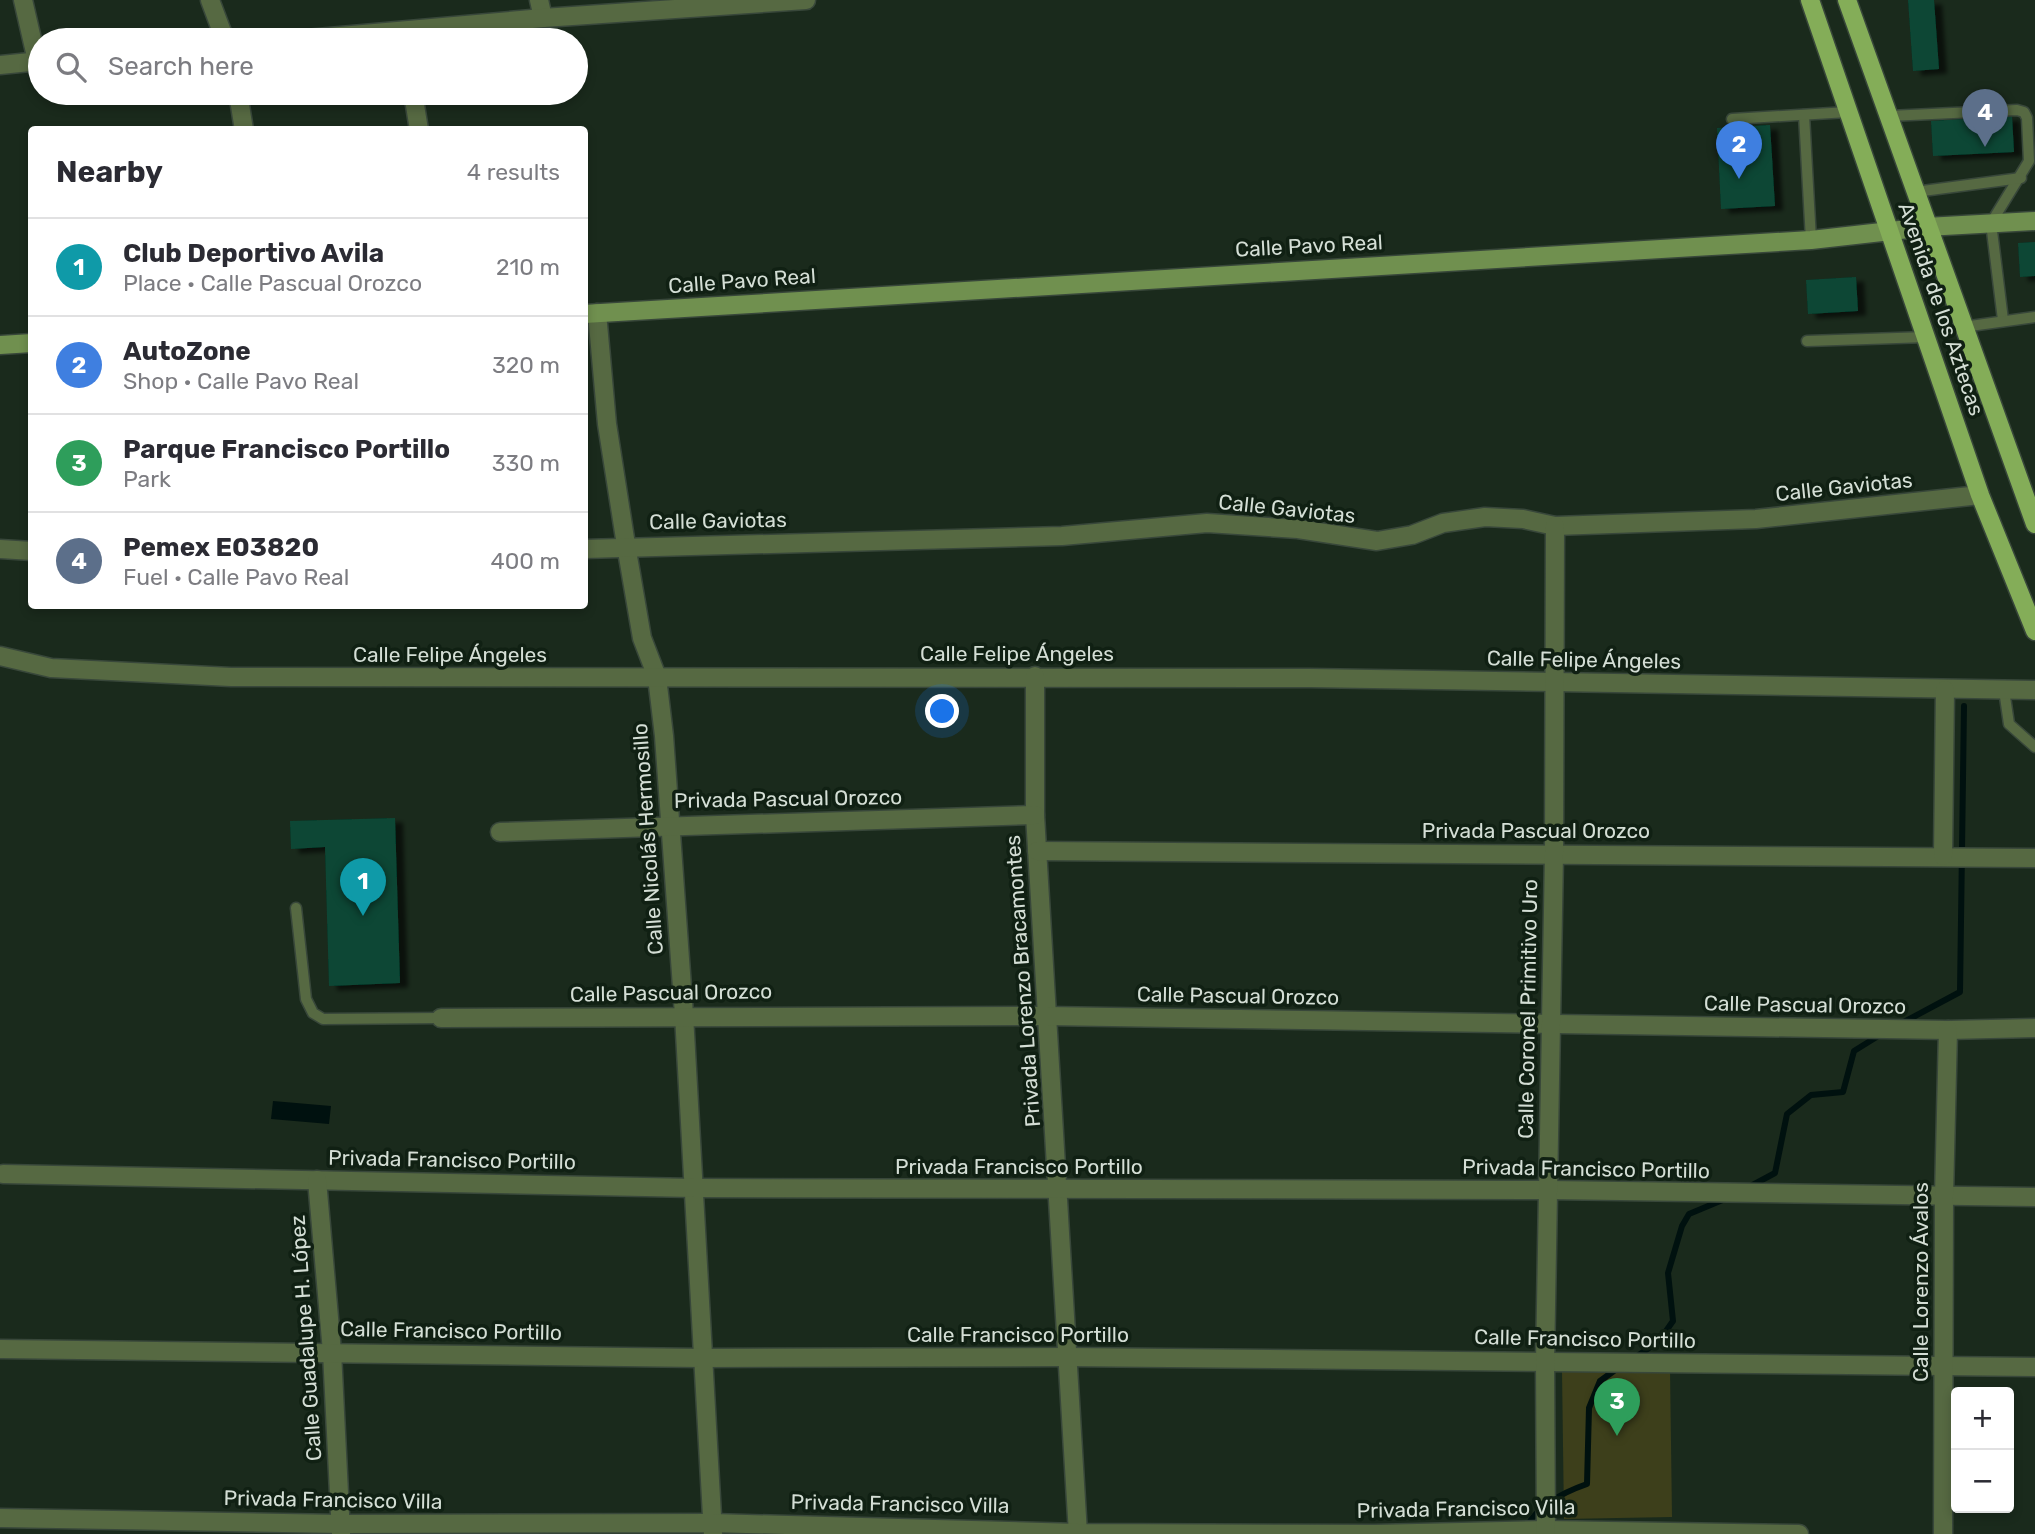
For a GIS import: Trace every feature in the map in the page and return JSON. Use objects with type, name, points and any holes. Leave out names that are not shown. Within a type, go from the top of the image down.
[{"type":"main road","name":"Avenida de los Aztecas","points":[[1810,0],[1892,230],[1980,495],[2035,631]]},
{"type":"main road","name":"Avenida de los Aztecas","points":[[1847,0],[1926,227],[2034,521]]},
{"type":"street","points":[[23,0],[30,28]]},
{"type":"street","points":[[210,0],[220,28]]},
{"type":"street","points":[[439,28],[541,9],[806,0]]},
{"type":"street","points":[[0,65],[28,62]]},
{"type":"street","points":[[240,105],[243,126]]},
{"type":"street","points":[[414,105],[418,126]]},
{"type":"street","name":"Calle Pavo Real","points":[[591,314],[1058,283],[1811,240],[1926,227],[2035,221]]},
{"type":"street","name":"Calle Nicolás Hermosillo","points":[[591,314],[642,638],[657,677],[671,824],[684,1015],[701,1358],[713,1529]]},
{"type":"street","points":[[0,345],[28,343]]},
{"type":"street","name":"Calle Gaviotas","points":[[588,548],[1062,536],[1207,523],[1298,529],[1377,541],[1412,535],[1443,523],[1485,517],[1523,519],[1555,526],[1756,519],[1980,495]]},
{"type":"street","name":"Calle Coronel Primitivo Uro","points":[[1546,1532],[1545,1362],[1554,854],[1555,526]]},
{"type":"street","points":[[0,549],[28,551]]},
{"type":"street","name":"Calle Felipe Ángeles","points":[[0,656],[51,668],[231,677],[1035,677],[2035,690]]},
{"type":"street","name":"Privada Lorenzo Bracamontes","points":[[1035,677],[1035,816],[1078,1533]]},
{"type":"street","points":[[1943,856],[1945,690]]},
{"type":"street","name":"Privada Pascual Orozco","points":[[500,832],[671,824],[1035,816]]},
{"type":"street","name":"Privada Pascual Orozco","points":[[1037,850],[2035,858]]},
{"type":"street","name":"Calle Pascual Orozco","points":[[441,1018],[684,1015],[1046,1016],[1948,1030],[2035,1028]]},
{"type":"street","name":"Calle Lorenzo Ávalos","points":[[1943,1534],[1944,1196],[1948,1030]]},
{"type":"street","name":"Privada Francisco Portillo","points":[[3,1174],[694,1188],[1059,1191],[1548,1190],[2035,1197]]},
{"type":"street","name":"Calle Guadalupe H. López","points":[[317,1180],[332,1352],[341,1529]]},
{"type":"street","name":"Calle Francisco Portillo","points":[[0,1349],[701,1358],[1067,1357],[2035,1367]]},
{"type":"street","name":"Privada Francisco Villa","points":[[0,1518],[341,1529],[1799,1534]]},
{"type":"lane","points":[[1732,118],[1848,112]]},
{"type":"lane","points":[[1889,116],[2024,112],[2030,149],[2021,178],[1992,223],[2003,320]]},
{"type":"lane","points":[[1804,115],[1811,240]]},
{"type":"lane","points":[[1914,192],[2021,178]]},
{"type":"lane","points":[[1963,327],[2035,317]]},
{"type":"lane","points":[[1807,341],[1927,337]]},
{"type":"lane","points":[[2004,690],[2009,724],[2035,747]]},
{"type":"lane","points":[[296,908],[306,999],[313,1013],[323,1019],[441,1018]]},
{"type":"green space","points":[[1670,1369],[1672,1517],[1564,1519],[1562,1371]]},
{"type":"shaded area","points":[[273,1101],[331,1106],[329,1124],[271,1119]]},
{"type":"building","points":[[1908,0],[1934,0],[1939,69],[1913,71]]},
{"type":"building","points":[[2012,116],[2014,152],[1933,156],[1931,121]]},
{"type":"building","points":[[1770,125],[1775,206],[1721,209],[1717,128]]},
{"type":"building","points":[[2035,242],[2035,276],[2020,277],[2018,243]]},
{"type":"building","points":[[1856,277],[1858,311],[1808,314],[1806,280]]},
{"type":"building","points":[[395,818],[400,983],[329,986],[325,847],[291,849],[290,821]]},
{"type":"waterway","points":[[1902,1023],[1960,992],[1964,706]]},
{"type":"waterway","points":[[1747,1188],[1775,1173],[1787,1114],[1811,1095],[1843,1092],[1854,1051],[1883,1033]]},
{"type":"waterway","points":[[1633,1359],[1659,1341],[1673,1321],[1668,1273],[1682,1226],[1689,1214],[1725,1199]]},
{"type":"waterway","points":[[1527,1526],[1532,1518],[1553,1500],[1587,1484],[1589,1408],[1600,1381],[1618,1368]]},
{"type":"place","name":"Pemex E03820","points":[[1985,147]]},
{"type":"place","name":"AutoZone","points":[[1739,179]]},
{"type":"place","name":"Club Deportivo Avila","points":[[363,916]]},
{"type":"place","name":"Parque Francisco Portillo","points":[[1617,1436]]}]
